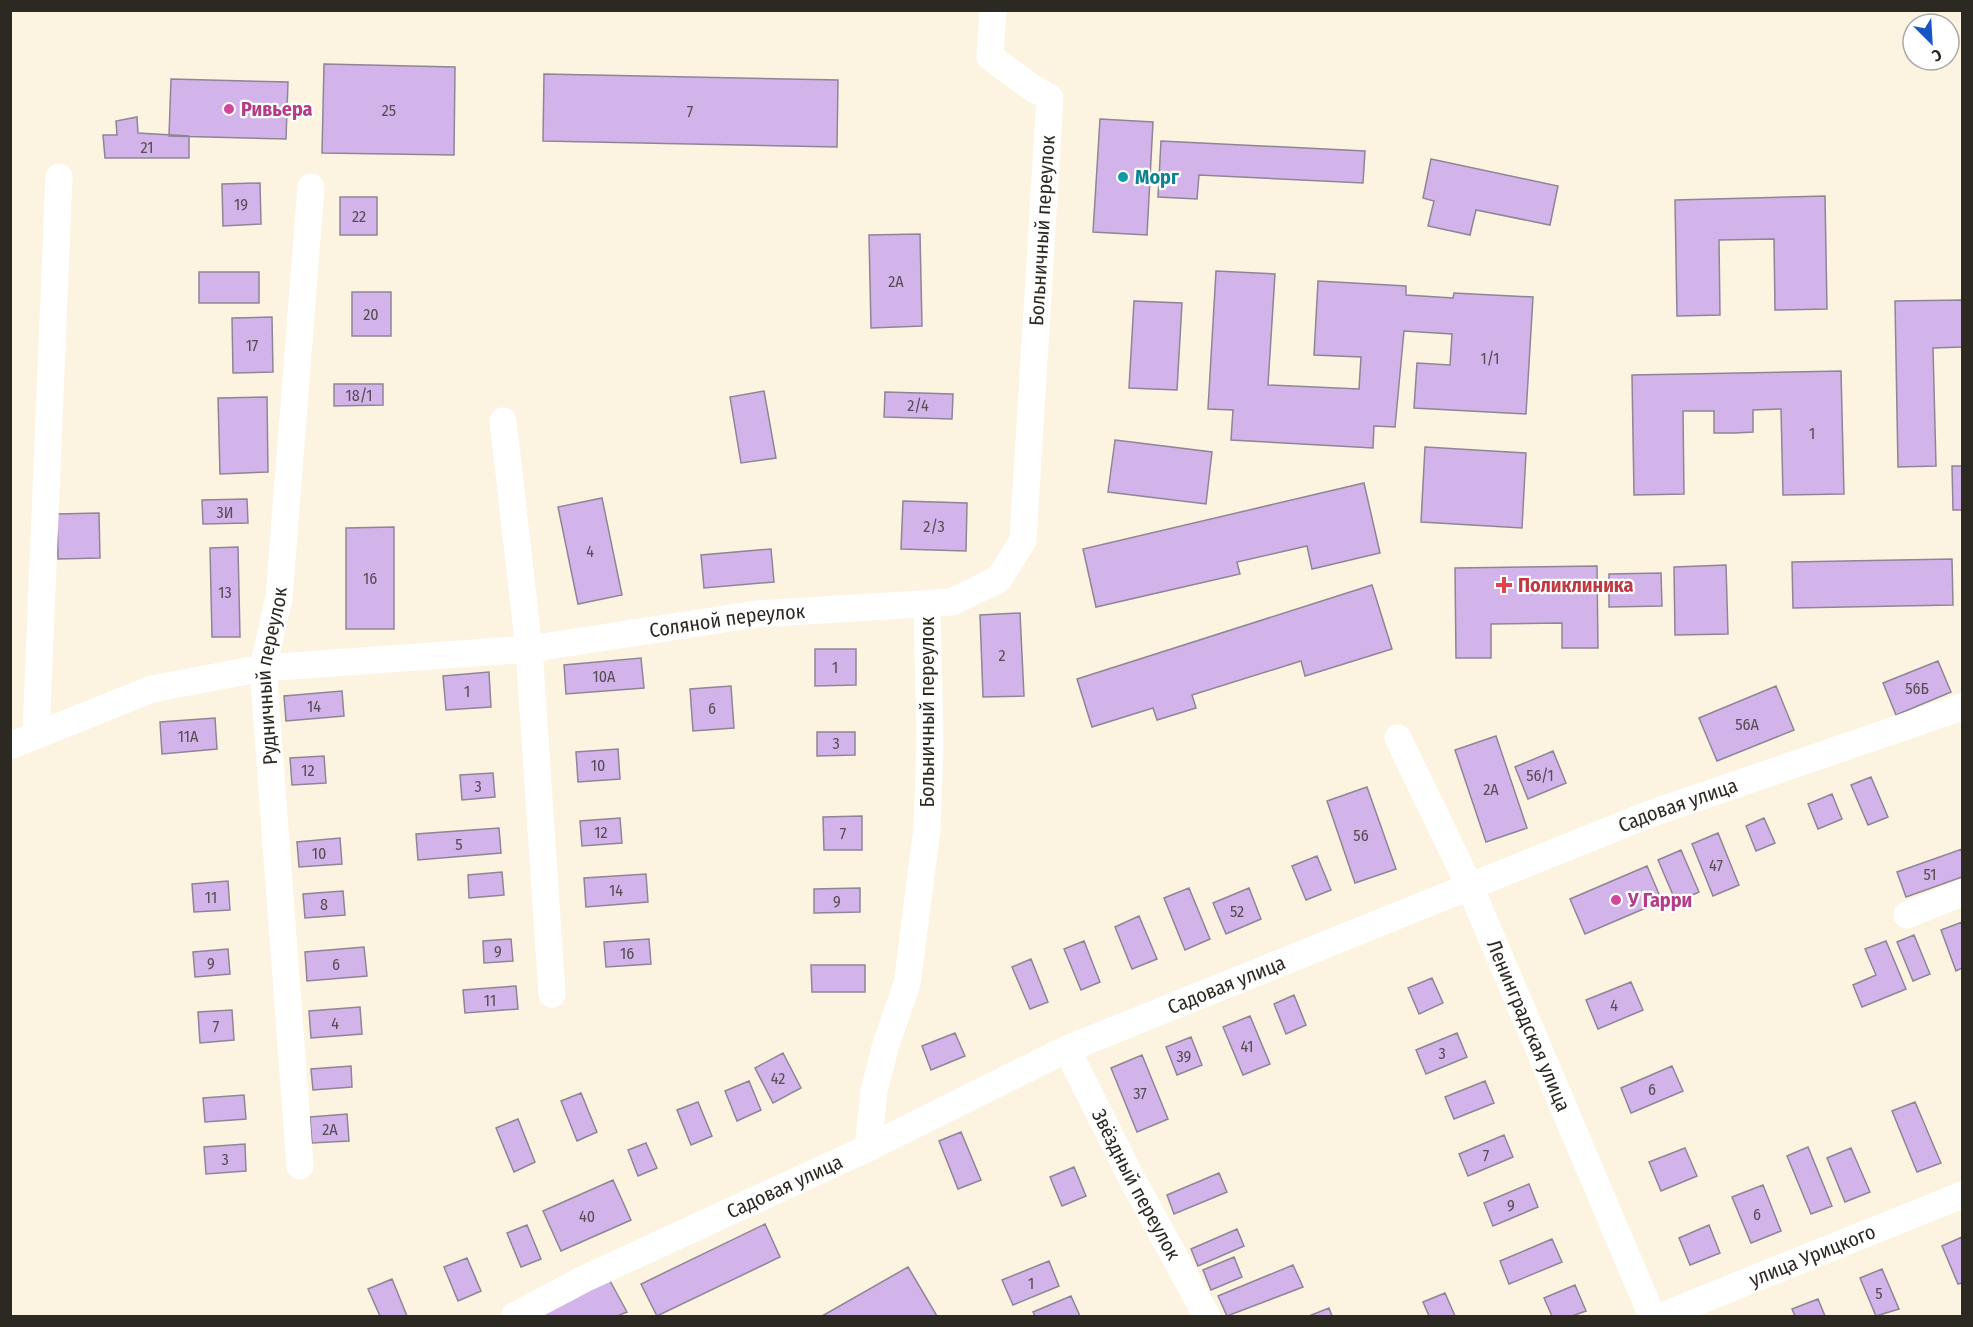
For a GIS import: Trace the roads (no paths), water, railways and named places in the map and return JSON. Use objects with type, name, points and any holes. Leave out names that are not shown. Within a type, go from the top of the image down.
[{"type":"street","name":"Больничный переулок","points":[[868,1148],[874,1091],[886,1044],[907,984],[927,829],[930,744],[927,605],[952,602],[999,579],[1023,540],[1050,98],[1030,87],[990,57],[993,10]]},
{"type":"street","points":[[36,734],[59,177]]},
{"type":"street","name":"Рудничный переулок","points":[[300,1166],[263,668],[279,598],[311,187]]},
{"type":"street","points":[[502,421],[529,649],[552,994]]},
{"type":"street","name":"Соляной переулок","points":[[10,746],[152,689],[263,668],[529,649],[757,614],[927,605]]},
{"type":"street","name":"Садовая улица","points":[[514,1317],[584,1279],[868,1148],[1067,1049],[1647,815],[1962,707]]},
{"type":"street","name":"Ленинградская улица","points":[[1398,738],[1470,887],[1652,1317]]},
{"type":"street","points":[[1906,915],[1962,893]]},
{"type":"street","name":"Звёздный переулок","points":[[1067,1049],[1132,1179],[1207,1317]]},
{"type":"street","name":"улица Урицкого","points":[[1662,1317],[1962,1195]]},
{"type":"place","name":"Ривьера","points":[[229,109]]},
{"type":"place","name":"Морг","points":[[1123,177]]},
{"type":"place","name":"Поликлиника","points":[[1504,585]]},
{"type":"place","name":"У Гарри","points":[[1616,900]]}]
